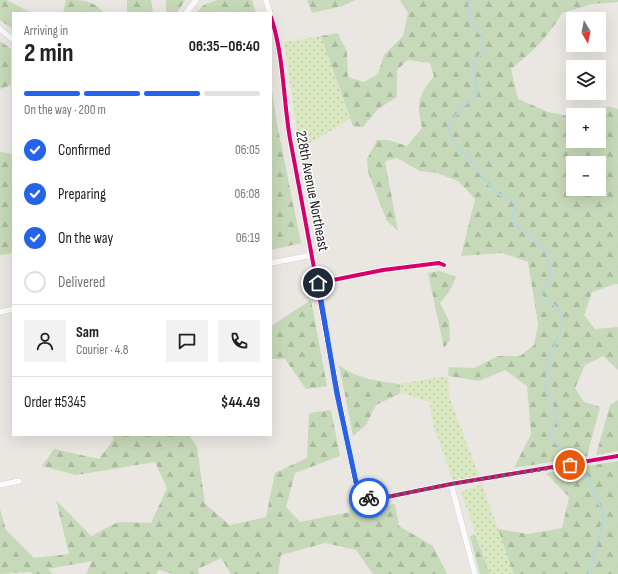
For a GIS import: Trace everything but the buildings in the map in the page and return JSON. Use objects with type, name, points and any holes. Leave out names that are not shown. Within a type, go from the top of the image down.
[{"type":"street","points":[[187,12],[196,0]]},
{"type":"street","points":[[266,0],[270,12]]},
{"type":"street","name":"228th Avenue Northeast","points":[[272,20],[278,37],[287,123],[318,283],[337,394],[356,482],[361,492],[367,497],[377,499],[451,484]]},
{"type":"street","points":[[0,29],[12,39]]},
{"type":"street","points":[[272,263],[312,255]]},
{"type":"street","points":[[318,283],[384,270],[439,263],[444,265]]},
{"type":"street","points":[[0,312],[12,309]]},
{"type":"street","points":[[475,574],[451,484],[618,456]]},
{"type":"street","points":[[0,485],[19,481]]},
{"type":"green space","points":[[0,0],[7,0],[29,12],[12,12],[12,28],[0,20]]},
{"type":"green space","points":[[66,0],[78,0],[92,3],[103,12],[63,12]]},
{"type":"green space","points":[[127,0],[151,0],[153,12],[127,12]]},
{"type":"green space","points":[[166,0],[185,0],[178,12],[166,12]]},
{"type":"green space","points":[[217,0],[252,0],[256,12],[197,12],[204,5]]},
{"type":"green space","points":[[307,0],[355,0],[343,6],[312,13]]},
{"type":"green space","points":[[400,0],[618,0],[618,2],[592,4],[562,13],[551,30],[539,44],[511,69],[518,99],[548,112],[566,116],[566,148],[606,148],[606,108],[604,108],[608,106],[618,109],[618,284],[592,292],[584,315],[595,329],[618,327],[618,370],[603,356],[585,365],[575,388],[584,402],[600,407],[587,456],[514,468],[531,434],[527,386],[505,370],[479,381],[448,376],[449,367],[474,368],[498,356],[520,356],[534,345],[538,324],[528,262],[502,253],[461,256],[475,199],[458,181],[437,173],[420,171],[397,158],[385,161],[398,231],[387,221],[368,172],[367,159],[377,140],[388,140],[407,146],[422,128],[419,106],[425,89],[434,76],[430,63],[408,60],[397,70],[397,97],[378,109],[363,127],[353,126],[321,36],[338,33],[347,52],[348,77],[364,82],[378,74],[384,55],[403,36],[408,13]]},
{"type":"green space","points":[[321,36],[350,119],[300,149],[284,42]]},
{"type":"green space","points":[[0,41],[11,49],[11,85],[0,89]]},
{"type":"green space","points":[[272,91],[277,124],[301,243],[272,250]]},
{"type":"green space","points":[[0,152],[12,154],[12,253],[0,255]]},
{"type":"green space","points":[[440,271],[456,277],[449,292],[440,303],[449,321],[450,340],[444,348],[428,273]]},
{"type":"green space","points":[[311,300],[327,386],[306,389],[285,359],[272,359],[272,325]]},
{"type":"green space","points":[[339,365],[360,376],[399,384],[401,393],[376,405],[366,425],[353,436]]},
{"type":"green space","points":[[448,376],[449,396],[479,476],[453,481],[434,427],[429,402],[401,393],[399,384]]},
{"type":"green space","points":[[618,400],[618,451],[596,455],[610,405]]},
{"type":"green space","points":[[331,410],[340,456],[295,473],[286,507],[300,522],[350,512],[348,500],[366,508],[395,504],[399,526],[433,546],[447,574],[373,574],[356,550],[325,543],[281,555],[278,574],[231,574],[221,558],[198,569],[199,574],[173,574],[159,570],[156,574],[86,574],[92,561],[48,569],[53,574],[32,574],[31,572],[0,574],[0,509],[6,530],[34,558],[69,554],[56,500],[91,536],[118,522],[151,523],[167,488],[155,462],[76,475],[42,466],[54,449],[99,459],[114,439],[112,436],[190,436],[197,447],[205,504],[230,525],[266,517],[275,473],[307,458],[309,413]]},
{"type":"green space","points":[[618,461],[618,574],[514,574],[498,529],[528,534],[562,528],[569,497],[546,473]]},
{"type":"green space","points":[[482,484],[514,574],[490,574],[461,492]]},
{"type":"green space","points":[[475,534],[490,574],[480,574],[470,536]]},
{"type":"waterway","points":[[469,0],[470,21],[483,38],[483,52],[473,62],[477,95],[461,108],[448,127],[453,140],[496,193],[516,201],[512,221],[546,252],[552,274],[541,295],[560,310],[563,323],[551,355],[545,385],[557,418],[550,433],[553,442],[568,451],[589,479],[604,516],[589,574]]},
{"type":"cycle path","points":[[272,21],[281,62],[290,139],[330,354],[356,483],[359,489],[370,498],[377,499],[451,484],[618,456]]},
{"type":"cycle path","points":[[318,283],[383,270],[439,263],[444,265]]},
{"type":"way so far","points":[[369,498],[377,499],[451,484],[570,465]]},
{"type":"route","points":[[318,283],[337,394],[356,482],[361,492],[369,498]]}]
